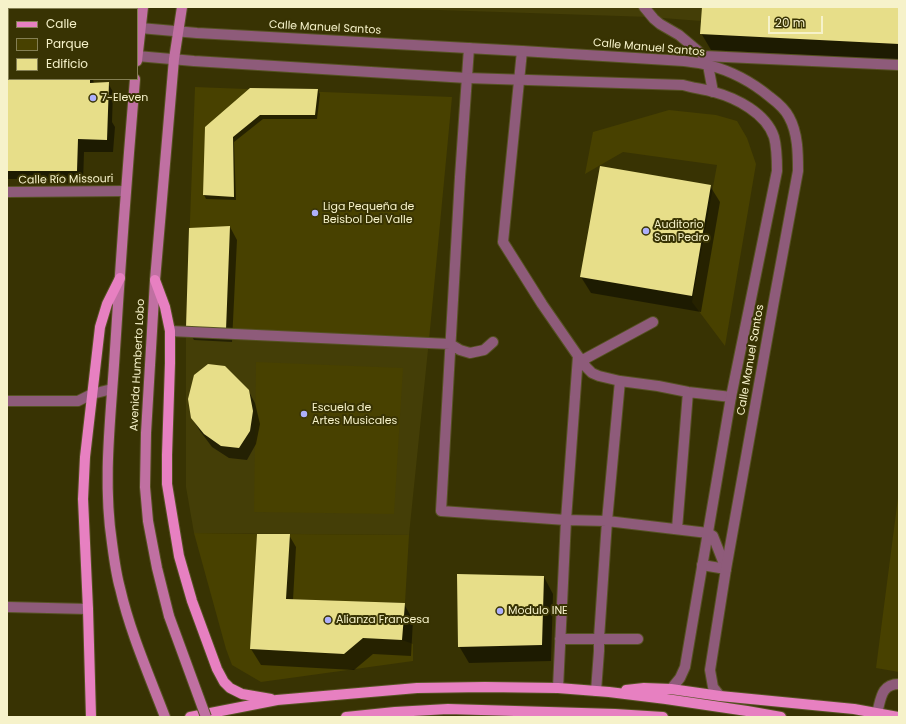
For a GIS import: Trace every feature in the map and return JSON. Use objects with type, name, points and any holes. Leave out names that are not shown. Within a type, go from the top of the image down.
[{"type":"main road","points":[[138,42],[143,7]]},
{"type":"main road","name":"Avenida Humberto Lobo","points":[[182,7],[174,59],[155,280],[146,433],[145,487],[148,521],[157,568],[170,616],[206,717]]},
{"type":"main road","points":[[136,80],[126,191],[108,447],[108,500],[112,542],[120,588],[130,625],[165,717]]},
{"type":"main road","points":[[91,717],[83,499],[85,457],[100,327],[107,304],[120,278]]},
{"type":"main road","points":[[155,280],[165,307],[170,330],[167,484],[177,549],[183,571],[192,601],[217,669],[224,682],[230,688],[242,694],[277,700]]},
{"type":"main road","points":[[190,717],[277,700],[417,688],[485,687],[558,688],[609,692],[666,699],[781,717]]},
{"type":"main road","points":[[609,692],[644,688],[671,689],[720,696],[854,709],[898,717]]},
{"type":"main road","points":[[346,717],[448,709],[615,714],[663,717]]},
{"type":"street","points":[[644,7],[654,19],[679,35],[706,60],[713,92]]},
{"type":"street","name":"Calle Manuel Santos","points":[[139,28],[197,33],[684,61],[706,60],[739,76],[759,88],[780,105],[790,118],[796,135],[798,171],[726,570],[710,670],[713,687],[720,696]]},
{"type":"street","points":[[469,48],[441,511],[566,520],[607,521],[708,533],[712,536],[726,570]]},
{"type":"street","points":[[522,51],[503,242],[542,304],[580,359],[592,373],[620,381],[731,397]]},
{"type":"street","name":"Calle Manuel Santos","points":[[138,56],[467,78],[683,85],[713,92],[735,100],[753,111],[766,122],[774,136],[778,171],[731,397],[685,667],[680,678],[671,689]]},
{"type":"street","points":[[706,60],[899,65]]},
{"type":"street","name":"Calle Río Missouri","points":[[7,192],[126,191]]},
{"type":"street","points":[[580,359],[653,322]]},
{"type":"street","points":[[170,330],[450,344],[460,350],[470,353],[484,350],[493,342]]},
{"type":"street","points":[[558,688],[566,520],[580,359]]},
{"type":"street","points":[[596,691],[599,651],[598,638],[607,521],[620,381]]},
{"type":"street","points":[[7,401],[78,401],[92,394],[112,389]]},
{"type":"street","points":[[677,530],[688,392]]},
{"type":"street","points":[[702,565],[726,570]]},
{"type":"street","points":[[7,607],[88,609]]},
{"type":"street","points":[[560,639],[638,638]]},
{"type":"street","points":[[877,713],[882,694],[885,689],[894,684],[899,684]]},
{"type":"shaded area","points":[[348,7],[899,7],[899,44],[700,34],[701,21],[650,17]]},
{"type":"shaded area","name":"Escuela de Artes Musicales","points":[[186,328],[429,340],[409,535],[194,533],[186,487]]},
{"type":"green space","name":"Liga Pequeña de Beisbol Del Valle","points":[[195,87],[452,97],[429,340],[186,328]]},
{"type":"green space","points":[[669,110],[716,115],[737,121],[747,138],[756,164],[725,346],[692,302],[717,165],[623,152],[585,174],[593,132]]},
{"type":"green space","points":[[256,362],[403,368],[394,514],[254,512]]},
{"type":"green space","points":[[899,490],[899,672],[876,668]]},
{"type":"green space","points":[[194,533],[257,534],[250,649],[344,654],[363,638],[402,640],[413,644],[413,661],[261,682],[232,665],[226,649]]},
{"type":"green space","points":[[290,534],[409,535],[405,603],[286,599]]},
{"type":"building","points":[[7,7],[77,7],[8,8],[7,20]]},
{"type":"building","points":[[702,7],[899,7],[899,44],[700,34]]},
{"type":"building","points":[[7,51],[8,80],[90,80],[90,83],[109,82],[107,140],[78,139],[77,171],[7,171]]},
{"type":"building","points":[[250,88],[318,89],[315,115],[260,115],[233,137],[234,197],[203,195],[205,127]]},
{"type":"building","name":"Auditorio San Pedro","points":[[600,166],[711,185],[692,296],[580,277]]},
{"type":"building","points":[[230,226],[226,330],[186,328],[189,228]]},
{"type":"building","points":[[208,364],[225,366],[249,390],[253,411],[250,431],[239,448],[221,446],[204,434],[191,418],[188,399],[194,375]]},
{"type":"building","name":"Alianza Francesa","points":[[257,534],[290,534],[286,599],[405,603],[402,640],[363,638],[344,654],[250,649]]},
{"type":"building","name":"Modulo INE","points":[[457,574],[544,576],[542,645],[458,647]]},
{"type":"place","name":"7-Eleven","points":[[93,98]]},
{"type":"place","name":"Liga Pequeña de Beisbol Del Valle","points":[[315,213]]},
{"type":"place","name":"Auditorio San Pedro","points":[[646,231]]},
{"type":"place","name":"Escuela de Artes Musicales","points":[[304,414]]},
{"type":"place","name":"Modulo INE","points":[[500,611]]},
{"type":"place","name":"Alianza Francesa","points":[[328,620]]}]
